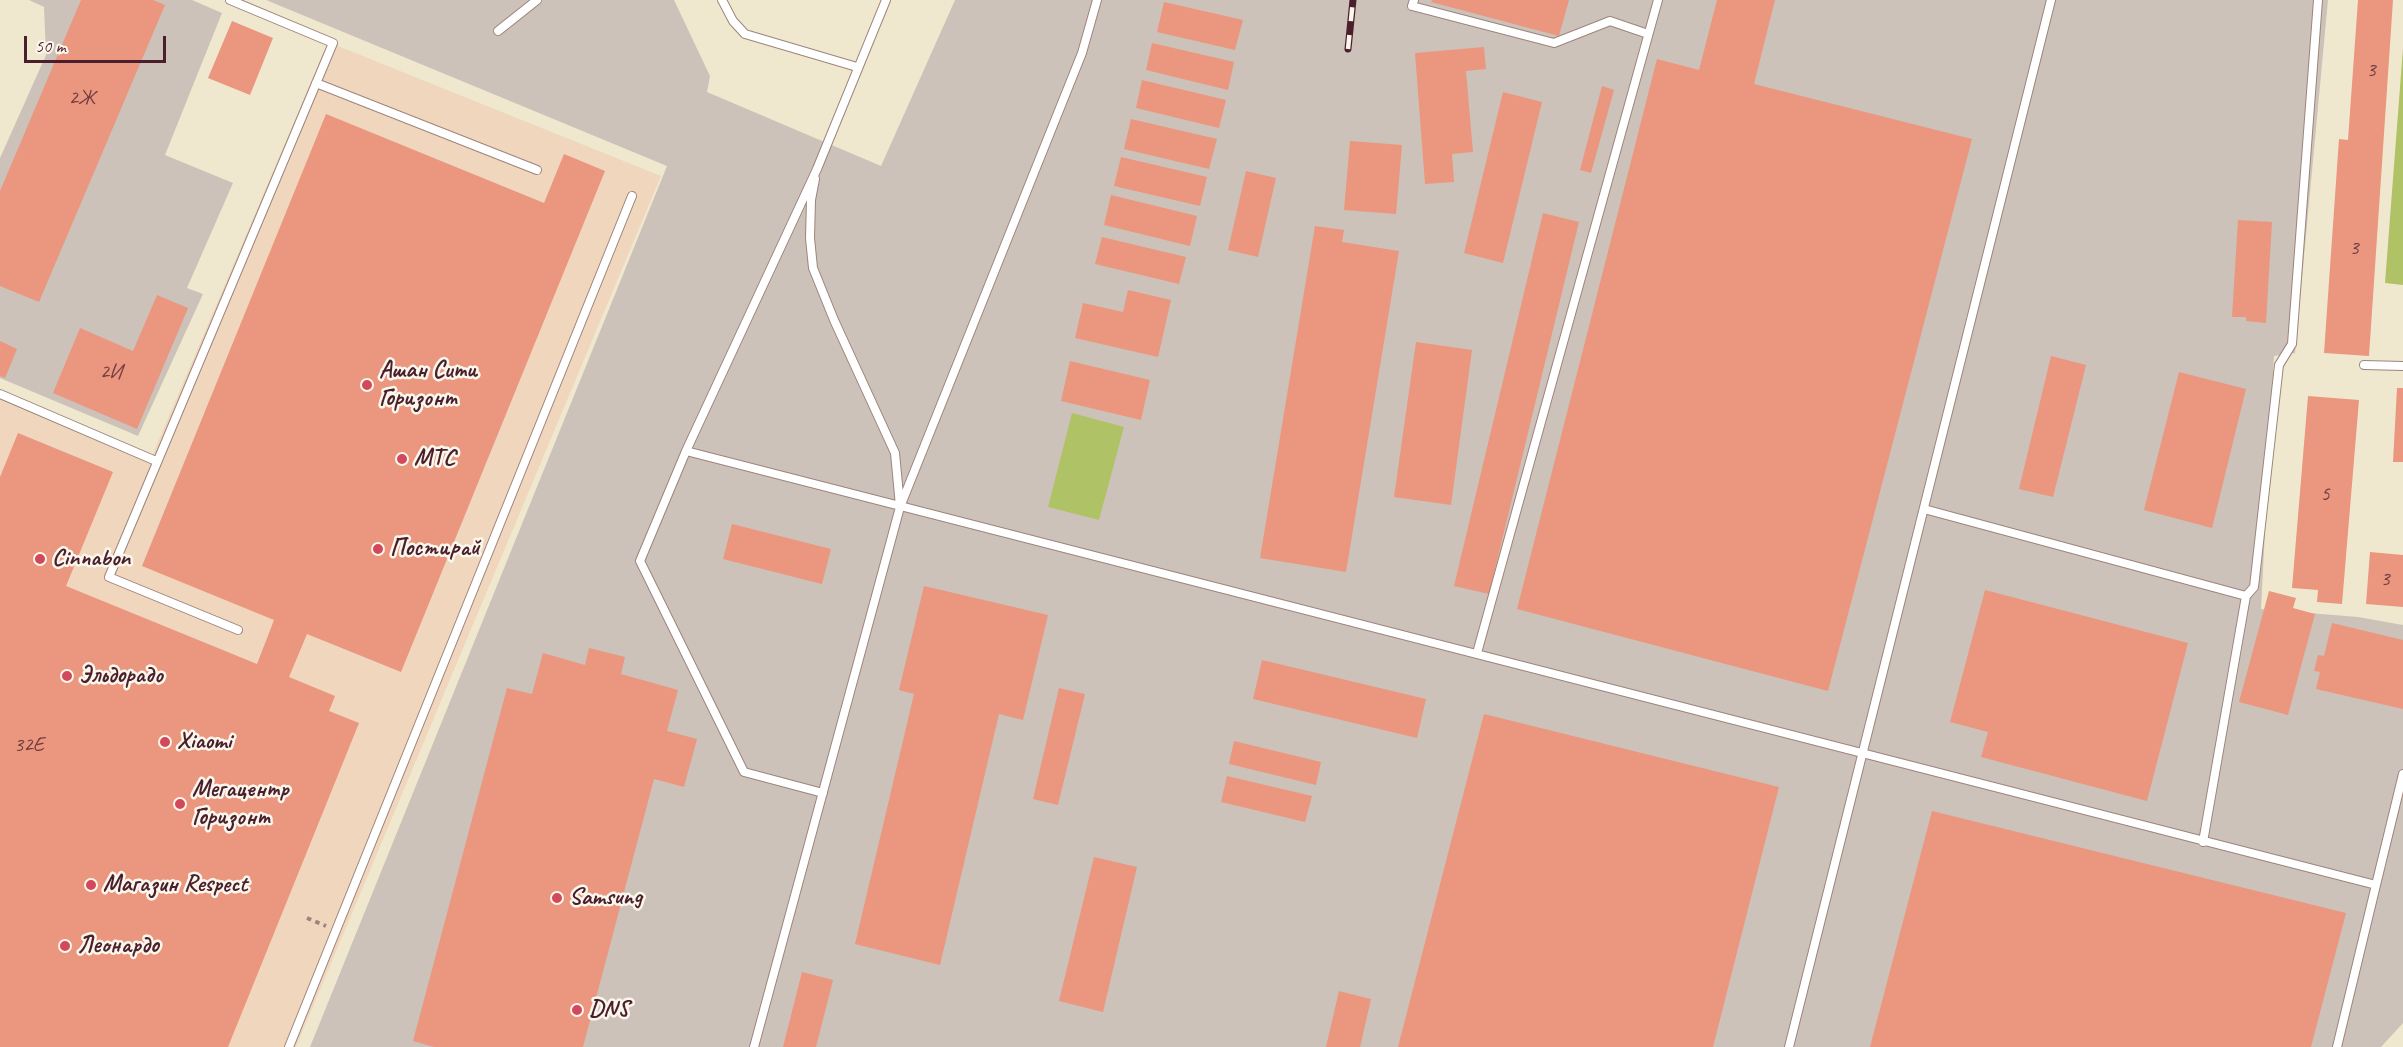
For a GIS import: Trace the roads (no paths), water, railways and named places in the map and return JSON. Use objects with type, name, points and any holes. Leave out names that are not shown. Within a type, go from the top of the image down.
[{"type":"lane","points":[[230,0],[333,44],[109,577],[238,630]]},
{"type":"lane","points":[[498,31],[537,0]]},
{"type":"lane","points":[[722,0],[733,21],[745,33],[857,67]]},
{"type":"lane","points":[[823,793],[744,772],[640,561],[686,451],[817,169],[886,0]]},
{"type":"lane","points":[[754,1047],[900,507],[1082,53],[1097,0]]},
{"type":"lane","points":[[1414,0],[1412,6],[1554,43],[1610,21],[1648,34]]},
{"type":"lane","points":[[1477,653],[1658,0]]},
{"type":"lane","points":[[1789,1047],[2052,0]]},
{"type":"lane","points":[[2204,842],[2246,596],[2254,587],[2279,365],[2292,344],[2318,0]]},
{"type":"lane","points":[[316,83],[537,170]]},
{"type":"lane","points":[[817,169],[811,201],[810,238],[813,268],[834,320],[895,453],[900,507]]},
{"type":"lane","points":[[289,1047],[632,196]]},
{"type":"lane","points":[[2364,365],[2403,366]]},
{"type":"lane","points":[[0,394],[156,461]]},
{"type":"lane","points":[[686,451],[2376,885]]},
{"type":"lane","points":[[1923,509],[2246,596]]},
{"type":"lane","points":[[2337,1047],[2403,774]]},
{"type":"railway","points":[[1348,49],[1353,0]]},
{"type":"place","name":"Ашан Сити Горизонт","points":[[367,385]]},
{"type":"place","name":"МТС","points":[[402,459]]},
{"type":"place","name":"Постирай","points":[[378,549]]},
{"type":"place","name":"Cinnabon","points":[[40,559]]},
{"type":"place","name":"Эльдорадо","points":[[67,676]]},
{"type":"place","name":"Xiaomi","points":[[165,742]]},
{"type":"place","name":"Мегацентр Горизонт","points":[[180,804]]},
{"type":"place","name":"Магазин Respect","points":[[91,885]]},
{"type":"place","name":"Samsung","points":[[557,898]]},
{"type":"place","name":"Леонардо","points":[[65,946]]},
{"type":"place","name":"DNS","points":[[577,1010]]}]
